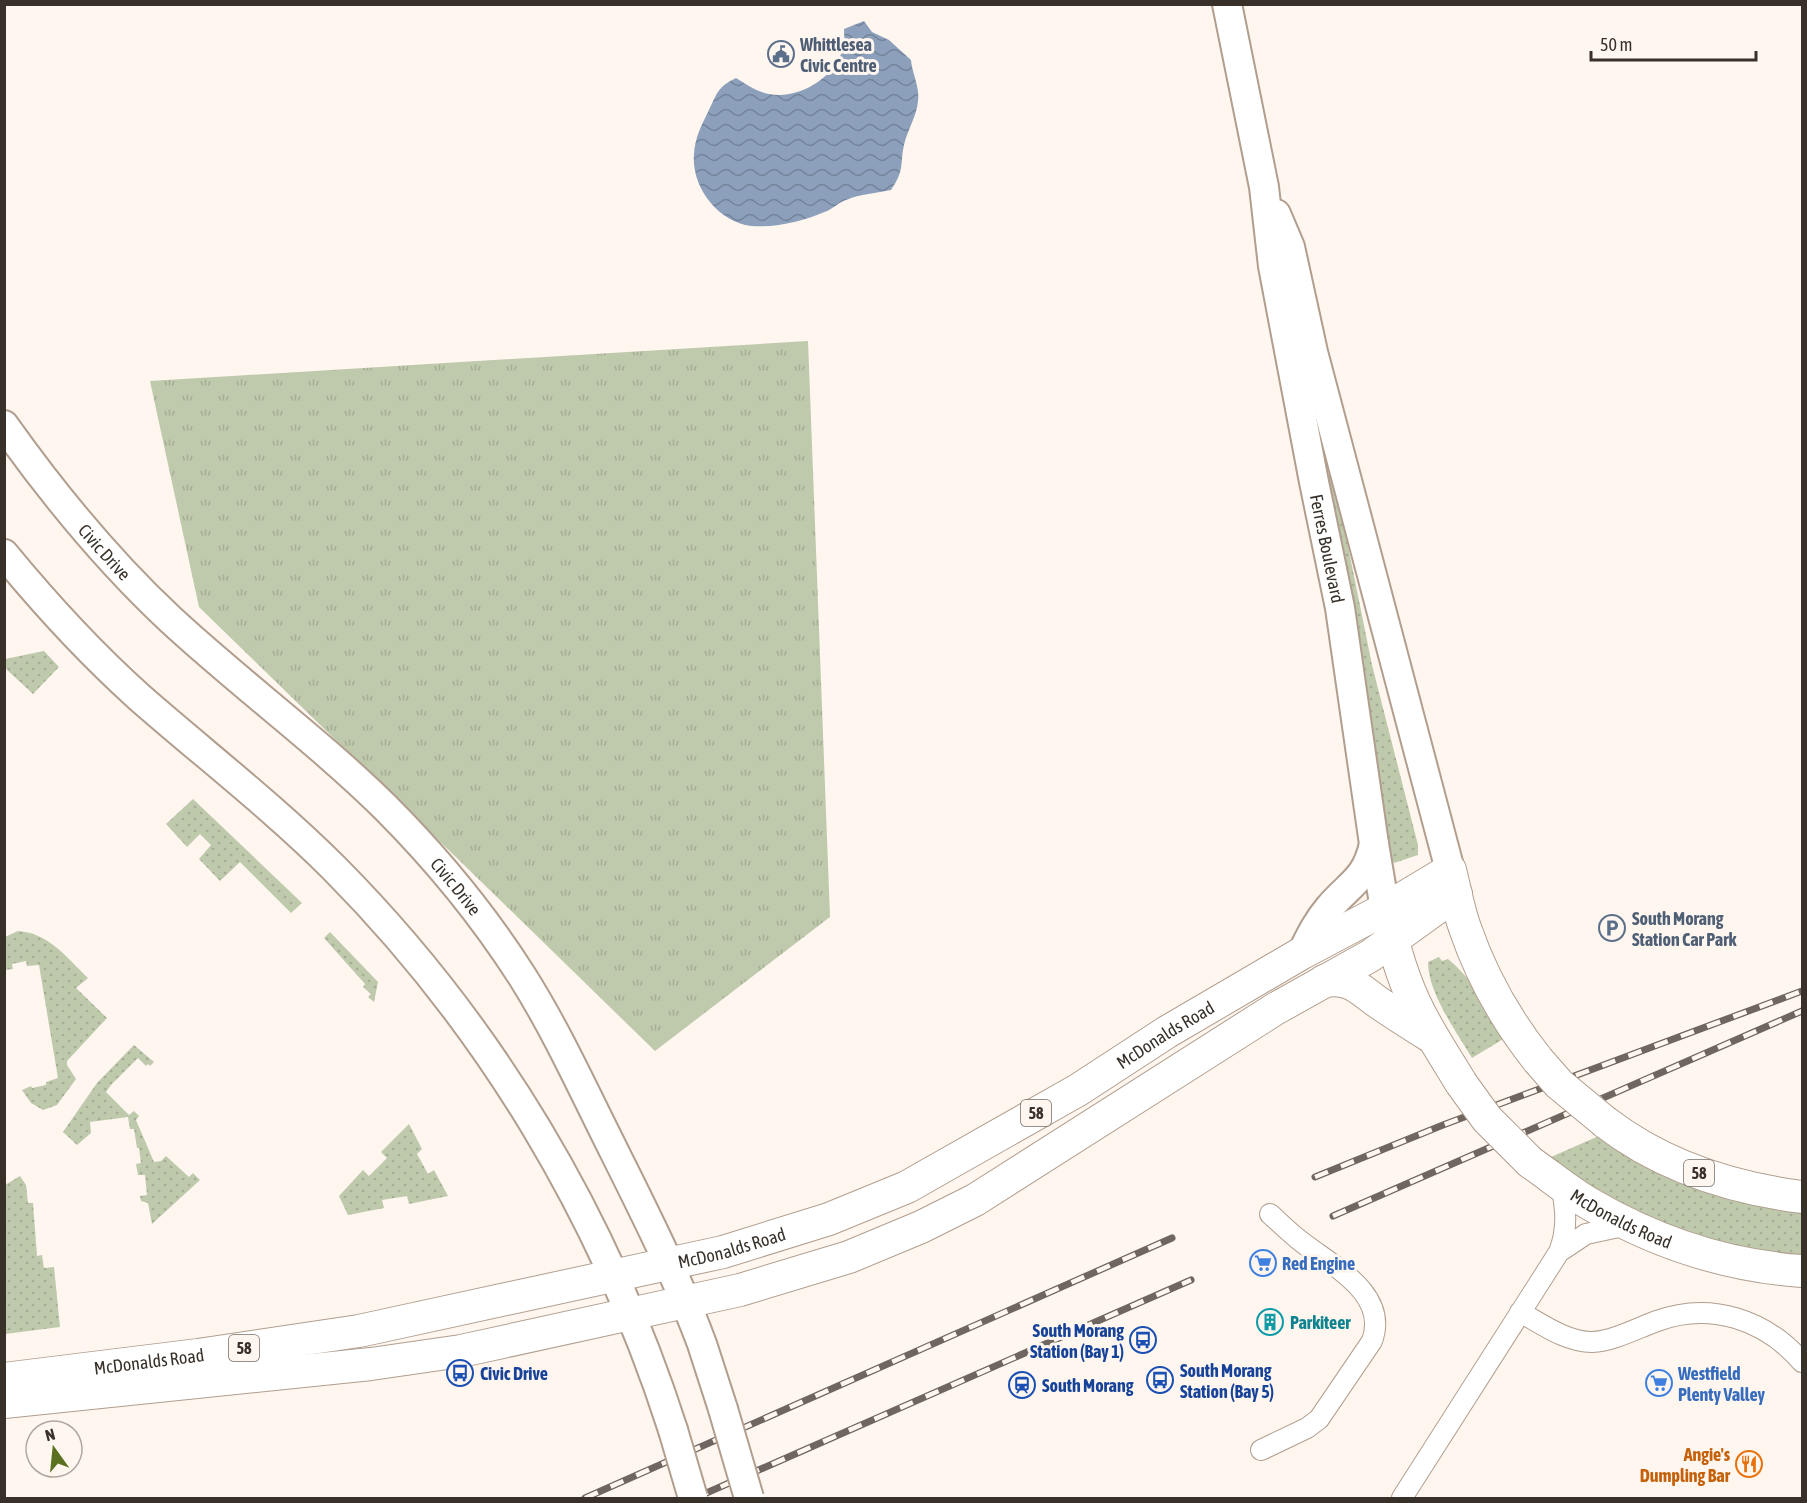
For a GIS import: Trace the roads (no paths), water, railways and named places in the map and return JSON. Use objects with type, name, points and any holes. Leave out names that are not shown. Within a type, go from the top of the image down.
[{"type":"main road","name":"Ferres Boulevard","points":[[1227,4],[1264,187],[1273,266],[1340,608],[1385,909]]},
{"type":"main road","name":"Ferres Boulevard","points":[[1264,187],[1290,247],[1313,352],[1453,882]]},
{"type":"main road","name":"Civic Drive","points":[[4,425],[77,520],[129,578],[208,652],[385,807],[464,896],[522,976],[550,1024],[644,1211],[668,1264],[701,1342],[749,1498]]},
{"type":"main road","points":[[4,554],[86,646],[138,696],[295,831],[333,867],[371,907],[440,988],[491,1057],[522,1103],[576,1198],[632,1314],[653,1369],[693,1498]]},
{"type":"main road","points":[[1302,953],[1314,928],[1329,908],[1364,872],[1374,844]]},
{"type":"main road","name":"McDonalds Road","points":[[4,1379],[198,1355],[359,1331],[723,1252],[804,1227],[907,1187],[1078,1090],[1167,1032],[1302,953],[1385,909],[1453,882]]},
{"type":"main road","name":"McDonalds Road","points":[[4,1402],[371,1364],[460,1351],[684,1303],[790,1276],[849,1257],[956,1211],[989,1191],[1275,1009],[1393,940],[1453,882]]},
{"type":"main road","name":"58","points":[[1453,882],[1469,939],[1492,990],[1512,1024],[1559,1084],[1621,1134],[1655,1154],[1692,1171],[1728,1183],[1765,1192],[1803,1197]]},
{"type":"main road","name":"McDonalds Road","points":[[1385,909],[1414,1000],[1436,1040],[1461,1083],[1487,1119],[1530,1162],[1588,1203],[1628,1225],[1670,1243],[1746,1264],[1803,1271]]},
{"type":"main road","name":"McDonalds Road","points":[[1324,981],[1346,981],[1360,987],[1436,1040]]},
{"type":"street","points":[[1402,1498],[1559,1252],[1564,1237],[1565,1222],[1561,1185]]},
{"type":"street","points":[[1261,1450],[1307,1428],[1319,1419],[1372,1341],[1376,1321],[1371,1305],[1363,1292],[1348,1276],[1299,1240],[1270,1214]]},
{"type":"street","points":[[1559,1252],[1586,1234],[1628,1225]]},
{"type":"street","points":[[1520,1312],[1562,1335],[1590,1342],[1608,1339],[1661,1319],[1685,1314],[1723,1315],[1764,1329],[1788,1346],[1803,1362]]},
{"type":"water","points":[[864,21],[872,32],[889,40],[911,60],[918,91],[915,116],[905,141],[900,171],[891,190],[851,198],[818,215],[780,225],[751,226],[728,218],[709,201],[697,179],[694,166],[697,137],[718,92],[736,78],[756,90],[769,94],[781,95],[804,90],[824,77],[839,59],[843,48],[844,29]]},
{"type":"railway","points":[[1315,1177],[1443,1125],[1802,991]]},
{"type":"railway","points":[[1333,1216],[1802,1011]]},
{"type":"railway","points":[[585,1498],[1172,1238]]},
{"type":"railway","points":[[695,1498],[1191,1280]]},
{"type":"place","name":"Whittlesea Civic Centre","points":[[781,54]]},
{"type":"place","name":"South Morang Station Car Park","points":[[1612,928]]},
{"type":"place","name":"Red Engine","points":[[1263,1263]]},
{"type":"place","name":"Parkiteer","points":[[1270,1322]]},
{"type":"place","name":"South Morang Station (Bay 1)","points":[[1143,1340]]},
{"type":"place","name":"Civic Drive","points":[[460,1373]]},
{"type":"place","name":"South Morang Station (Bay 5)","points":[[1160,1380]]},
{"type":"place","name":"Westfield Plenty Valley","points":[[1659,1383]]},
{"type":"place","name":"South Morang","points":[[1022,1385]]},
{"type":"place","name":"Angie's Dumpling Bar","points":[[1749,1464]]}]
